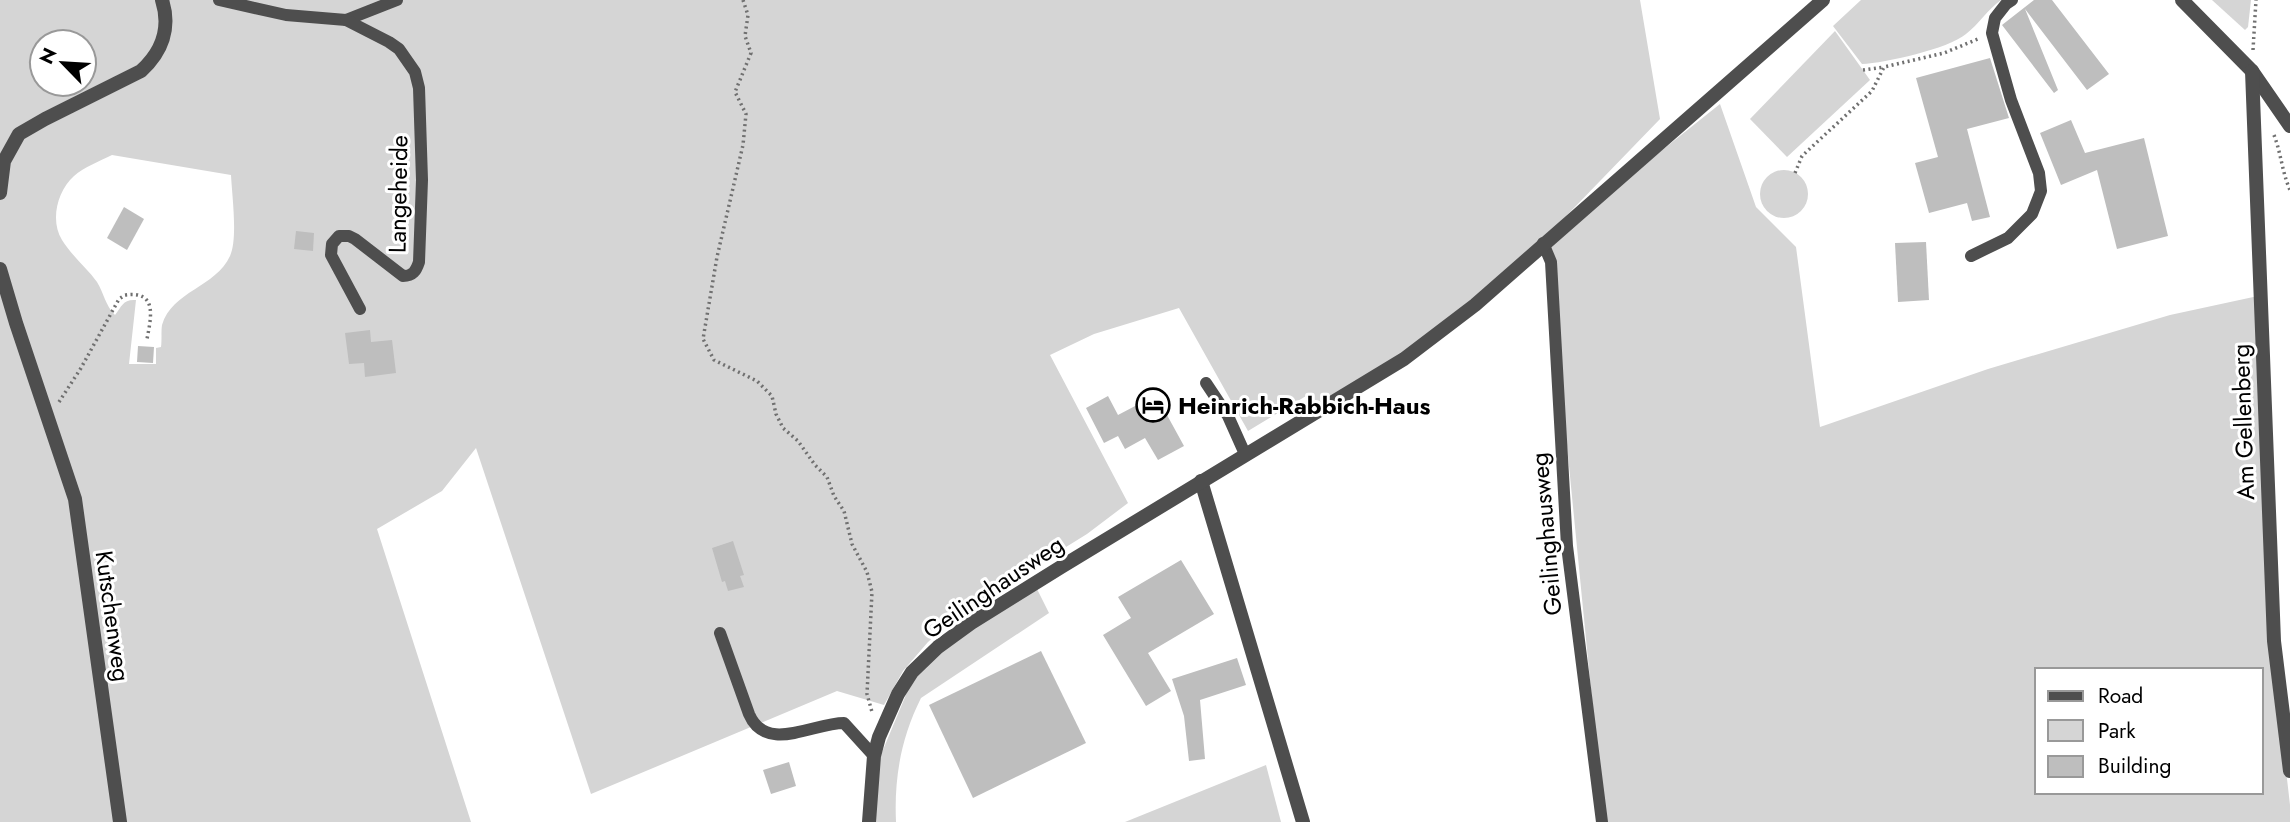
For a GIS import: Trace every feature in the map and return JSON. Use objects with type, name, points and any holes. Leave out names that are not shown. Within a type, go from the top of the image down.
[{"type":"street","points":[[0,193],[4,161],[19,134],[141,71],[153,59],[165,34],[165,10],[162,0]]},
{"type":"street","name":"Geilinghausweg","points":[[869,822],[874,756],[879,737],[898,694],[912,672],[938,647],[971,623],[1404,359],[1475,305],[1823,0]]},
{"type":"street","points":[[2182,0],[2252,71],[2290,126]]},
{"type":"street","name":"Am Gellenberg","points":[[2252,71],[2274,641],[2290,771]]},
{"type":"street","name":"Kutschenweg","points":[[0,269],[75,499],[120,822]]},
{"type":"street","points":[[1201,481],[1303,822]]},
{"type":"lane","name":"Langeheide","points":[[219,0],[285,15],[346,20],[389,41],[410,64],[419,88],[422,180],[419,262],[415,272],[403,276],[355,239],[340,236],[332,244],[331,255],[360,310]]},
{"type":"lane","name":"Langeheide","points":[[346,20],[397,0]]},
{"type":"lane","points":[[1971,256],[2008,238],[2032,214],[2041,191],[2039,173],[2011,100],[1992,33],[1995,18],[2012,0]]},
{"type":"lane","name":"Geilinghausweg","points":[[1543,243],[1551,262],[1567,546],[1602,822]]},
{"type":"lane","points":[[1206,383],[1228,416],[1245,454]]},
{"type":"lane","points":[[720,633],[749,714],[754,725],[761,731],[775,734],[793,733],[844,723],[874,756]]},
{"type":"path","points":[[743,0],[748,15],[745,36],[751,53],[734,92],[747,114],[703,339],[714,360],[757,381],[772,396],[783,428],[798,441],[827,477],[834,496],[844,511],[852,544],[867,572],[872,592],[867,694],[879,737]]},
{"type":"path","points":[[2252,71],[2256,0]]},
{"type":"path","points":[[1863,71],[1944,53],[1992,33]]},
{"type":"path","points":[[1795,173],[1802,156],[1872,91],[1884,67]]},
{"type":"path","points":[[2254,117],[2274,135],[2284,177],[2290,190]]},
{"type":"path","points":[[49,419],[119,299],[125,295],[138,295],[151,307],[146,338]]},
{"type":"green space","points":[[0,0],[1640,0],[1660,119],[1541,242],[1404,357],[1310,412],[1306,396],[1248,431],[1179,308],[1094,334],[1050,355],[1128,503],[1087,534],[963,611],[928,642],[903,671],[884,705],[837,691],[591,794],[476,448],[442,491],[377,529],[471,822],[0,822]],"holes":[[[112,155],[231,175],[234,228],[230,256],[215,275],[184,296],[167,314],[162,325],[161,347],[156,348],[156,364],[129,364],[136,300],[125,302],[115,315],[97,282],[62,240],[56,224],[56,215],[63,190],[82,170]]]},
{"type":"green space","points":[[1861,0],[2001,0],[1957,40],[1916,54],[1862,64],[1833,26]]},
{"type":"green space","points":[[2212,0],[2251,0],[2248,27],[2245,30]]},
{"type":"green space","points":[[1835,31],[1870,80],[1787,157],[1750,119]]},
{"type":"green space","points":[[1720,104],[1756,207],[1796,247],[1820,427],[1988,369],[2170,315],[2258,296],[2271,640],[2290,822],[1606,822],[1547,242]]},
{"type":"green space","points":[[1784,170],[1801,177],[1808,194],[1801,211],[1784,218],[1767,211],[1760,194],[1767,177]]},
{"type":"green space","points":[[1037,589],[1049,613],[921,698],[908,728],[900,758],[896,822],[875,822],[880,757],[913,678],[938,651]]},
{"type":"green space","points":[[1266,765],[1281,822],[1125,822]]},
{"type":"building","points":[[2034,0],[2052,0],[2109,74],[2087,90],[2025,9],[2058,90],[2054,93],[2002,25]]},
{"type":"building","points":[[1990,58],[2009,118],[1967,129],[1990,217],[1972,221],[1967,203],[1929,213],[1915,163],[1938,157],[1916,78]]},
{"type":"building","points":[[2071,120],[2085,153],[2144,138],[2168,236],[2117,249],[2097,170],[2061,185],[2040,133]]},
{"type":"building","points":[[124,207],[144,219],[127,250],[107,238]]},
{"type":"building","points":[[296,231],[314,233],[313,251],[294,249]]},
{"type":"building","points":[[1926,242],[1929,300],[1898,302],[1895,243]]},
{"type":"building","points":[[370,330],[371,342],[392,340],[396,373],[365,377],[364,363],[349,364],[345,333]]},
{"type":"building","points":[[138,346],[154,347],[153,363],[137,362]]},
{"type":"building","points":[[1156,395],[1184,446],[1158,460],[1145,438],[1125,449],[1118,436],[1104,443],[1086,408],[1108,396],[1118,415]]},
{"type":"building","points":[[733,541],[744,575],[740,576],[744,587],[728,591],[725,581],[722,582],[712,548]]},
{"type":"building","points":[[1181,560],[1214,614],[1148,653],[1171,691],[1146,706],[1103,635],[1131,618],[1118,597]]},
{"type":"building","points":[[1041,651],[1086,743],[973,798],[929,705]]},
{"type":"building","points":[[1237,658],[1246,685],[1200,700],[1205,759],[1189,761],[1184,716],[1172,679]]},
{"type":"building","points":[[789,762],[796,786],[771,794],[763,770]]},
{"type":"place","name":"Heinrich-Rabbich-Haus","points":[[1153,405]]}]
